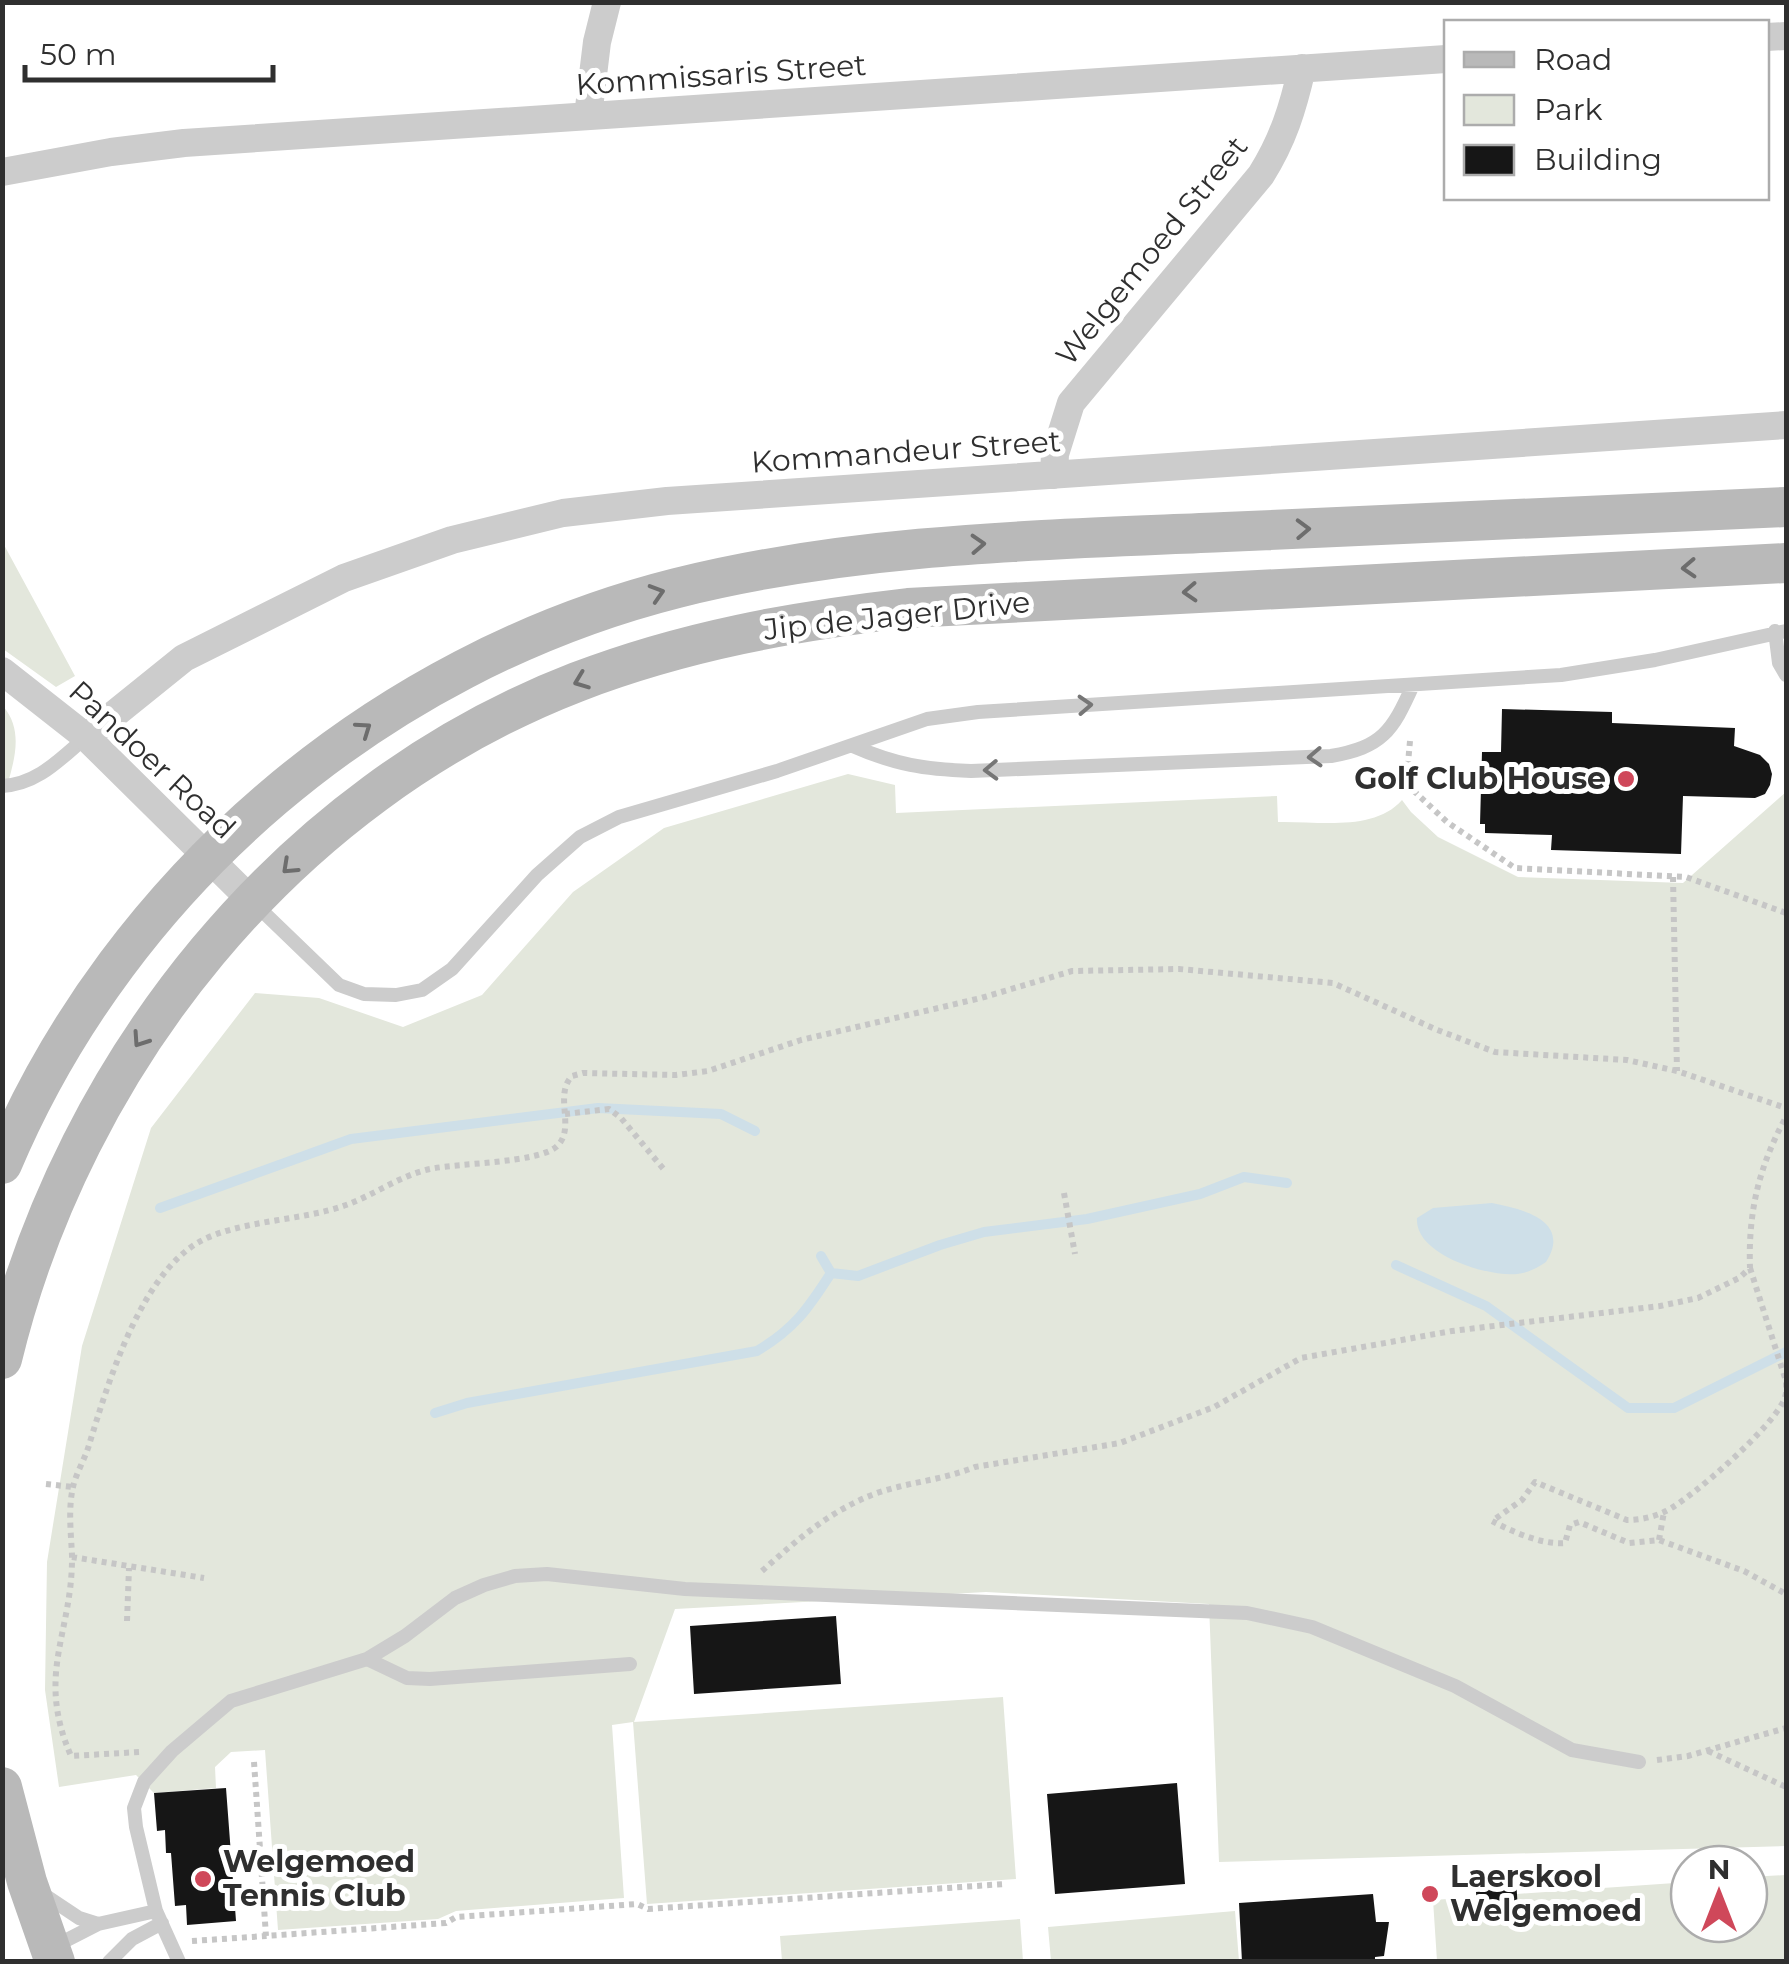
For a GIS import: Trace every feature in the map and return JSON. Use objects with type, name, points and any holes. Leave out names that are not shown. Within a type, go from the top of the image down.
[{"type":"main road","name":"Jip de Jager Drive","points":[[2,1164],[43,1080],[83,1013],[148,924],[208,858],[285,786],[386,714],[494,652],[560,625],[676,588],[806,563],[942,546],[1786,507]]},
{"type":"main road","name":"Jip de Jager Drive","points":[[2,1360],[43,1226],[101,1103],[164,1005],[253,902],[362,805],[460,740],[540,698],[654,656],[761,629],[908,608],[1786,564]]},
{"type":"main road","points":[[2,1787],[47,1957]]},
{"type":"street","points":[[588,116],[597,42],[607,2]]},
{"type":"street","name":"Kommissaris Street","points":[[2,172],[111,152],[184,144],[1444,59]]},
{"type":"street","name":"Welgemoed Street","points":[[1054,475],[1071,403],[1261,175],[1280,146],[1292,115],[1302,68]]},
{"type":"street","name":"Kommandeur Street","points":[[86,737],[184,658],[344,578],[452,540],[563,514],[667,501],[1786,424]]},
{"type":"street","name":"Pandoer Road","points":[[2,671],[86,737],[253,902]]},
{"type":"lane","points":[[253,902],[340,985],[364,994],[396,995],[422,990],[452,970],[537,874],[580,836],[619,817],[777,772],[927,719],[978,712],[1562,675],[1655,660],[1781,631],[1780,663],[1786,675]]},
{"type":"lane","points":[[853,746],[918,769],[971,771],[1331,756],[1369,748],[1398,718],[1413,686]]},
{"type":"lane","points":[[2,786],[21,785],[40,775],[86,737]]},
{"type":"lane","points":[[179,1962],[159,1917],[134,1808],[144,1782],[178,1745],[231,1701],[366,1659],[405,1636],[455,1598],[515,1576],[547,1574],[685,1589],[1247,1614],[1312,1626],[1455,1686],[1572,1750],[1639,1762]]},
{"type":"lane","points":[[366,1659],[406,1678],[430,1679],[630,1664]]},
{"type":"lane","points":[[27,1882],[78,1918],[98,1924],[159,1917]]},
{"type":"lane","points":[[109,1962],[159,1917]]},
{"type":"lane","points":[[47,1957],[98,1924]]},
{"type":"path","points":[[1398,718],[1410,734],[1408,762],[1415,792],[1447,822],[1514,868],[1700,880],[1786,913]]},
{"type":"path","points":[[1673,877],[1677,1072]]},
{"type":"path","points":[[178,1745],[154,1752],[71,1756],[61,1732],[53,1680],[72,1579],[73,1487],[123,1346],[169,1267],[184,1252],[218,1234],[344,1206],[416,1172],[552,1150],[560,1144],[566,1082],[583,1073],[708,1072],[801,1040],[981,998],[1048,976],[1112,968],[1179,969],[1333,982],[1435,1030],[1495,1052],[1627,1060],[1786,1108]]},
{"type":"path","points":[[565,1118],[609,1110],[621,1118],[666,1172]]},
{"type":"path","points":[[1786,1117],[1769,1148],[1750,1212],[1750,1268],[1786,1381],[1785,1400],[1692,1496],[1664,1512],[1627,1520],[1535,1482],[1522,1500],[1492,1521],[1558,1544],[1565,1543],[1570,1524],[1579,1522],[1629,1543],[1659,1540],[1744,1571],[1786,1594]]},
{"type":"path","points":[[1064,1193],[1075,1254]]},
{"type":"path","points":[[751,1580],[814,1525],[880,1492],[954,1476],[975,1467],[1120,1443],[1214,1406],[1301,1358],[1452,1331],[1660,1306],[1698,1298],[1739,1278],[1750,1268]]},
{"type":"path","points":[[46,1484],[73,1487]]},
{"type":"path","points":[[1659,1540],[1664,1512]]},
{"type":"path","points":[[72,1557],[204,1578]]},
{"type":"path","points":[[127,1621],[129,1568]]},
{"type":"path","points":[[1688,1756],[1786,1728]]},
{"type":"path","points":[[1707,1750],[1786,1786]]},
{"type":"path","points":[[254,1762],[266,1936]]},
{"type":"path","points":[[170,1942],[446,1923],[456,1917],[601,1906],[638,1904],[648,1909],[1004,1884]]},
{"type":"green space","points":[[3,543],[75,676],[56,687],[3,649]]},
{"type":"green space","points":[[3,706],[16,740],[3,801]]},
{"type":"green space","points":[[848,774],[895,785],[896,813],[1277,796],[1278,822],[1345,823],[1376,817],[1402,800],[1438,837],[1518,877],[1683,883],[1786,792],[1786,1846],[1669,1844],[1669,1849],[1219,1862],[1209,1604],[986,1592],[675,1609],[634,1722],[1003,1697],[1016,1879],[647,1904],[633,1722],[612,1725],[624,1898],[456,1911],[438,1919],[278,1930],[265,1750],[231,1752],[215,1767],[216,1788],[154,1793],[136,1775],[59,1787],[45,1690],[47,1562],[82,1346],[151,1128],[255,993],[319,998],[403,1027],[482,995],[573,892],[664,828]]},
{"type":"green space","points":[[1785,1875],[1786,1961],[1437,1961],[1433,1900],[1476,1897],[1478,1913],[1518,1910],[1517,1894],[1669,1883],[1669,1944],[1769,1944],[1769,1876]]},
{"type":"green space","points":[[1235,1911],[1239,1961],[1051,1961],[1048,1927]]},
{"type":"green space","points":[[1020,1919],[1023,1961],[782,1961],[780,1936]]},
{"type":"shaded area","points":[[1492,1203],[1530,1213],[1549,1227],[1552,1248],[1546,1262],[1521,1273],[1488,1272],[1439,1252],[1419,1231],[1417,1218],[1433,1208]]},
{"type":"building","name":"Golf Club House","points":[[1502,709],[1612,712],[1612,723],[1735,728],[1734,746],[1760,755],[1769,764],[1770,785],[1765,794],[1755,798],[1683,796],[1681,854],[1551,850],[1552,835],[1485,833],[1485,824],[1480,824],[1482,752],[1501,752]]},
{"type":"building","points":[[836,1616],[841,1684],[694,1694],[690,1626]]},
{"type":"building","points":[[1177,1783],[1185,1884],[1055,1894],[1047,1794]]},
{"type":"building","name":"Welgemoed Tennis Club","points":[[226,1788],[236,1921],[187,1925],[186,1905],[175,1906],[171,1853],[166,1853],[165,1830],[157,1831],[154,1793]]},
{"type":"building","points":[[1516,1879],[1518,1910],[1478,1913],[1475,1882]]},
{"type":"building","points":[[1373,1894],[1376,1922],[1389,1922],[1384,1956],[1375,1957],[1375,1962],[1242,1962],[1239,1903]]},
{"type":"waterway","points":[[160,1208],[351,1139],[598,1108],[721,1114],[755,1131]]},
{"type":"waterway","points":[[821,1256],[831,1273],[858,1276],[984,1232],[1087,1219],[1200,1194],[1244,1177],[1287,1183]]},
{"type":"waterway","points":[[1396,1265],[1486,1306],[1628,1408],[1674,1408],[1786,1352]]},
{"type":"waterway","points":[[435,1413],[467,1403],[757,1351],[799,1317],[831,1273]]},
{"type":"place","name":"Golf Club House","points":[[1626,779]]},
{"type":"place","name":"Welgemoed Tennis Club","points":[[203,1879]]},
{"type":"place","name":"Laerskool Welgemoed","points":[[1430,1894]]}]
